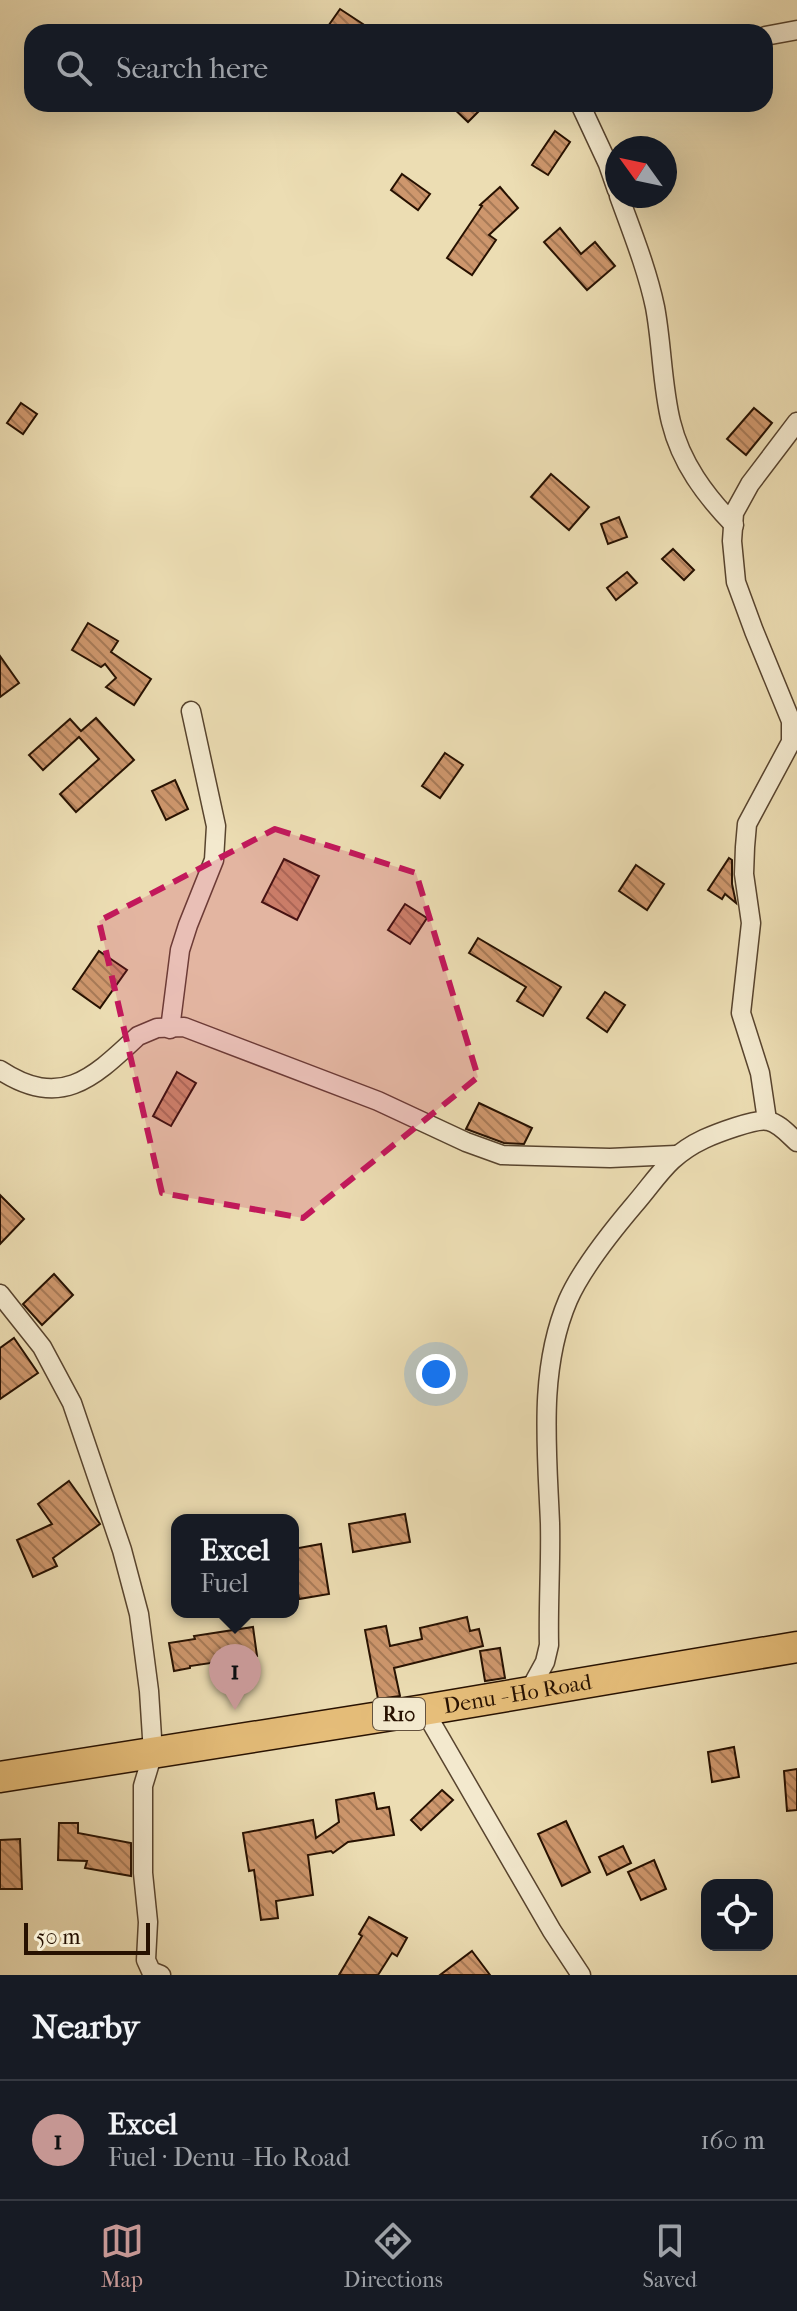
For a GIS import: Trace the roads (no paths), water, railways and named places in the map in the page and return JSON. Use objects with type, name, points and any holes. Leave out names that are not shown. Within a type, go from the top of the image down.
[{"type":"main road","name":"Denu - Ho Road","points":[[0,1777],[797,1647]]},
{"type":"street","points":[[773,34],[797,30]]},
{"type":"street","points":[[584,112],[605,158]]},
{"type":"street","points":[[623,208],[654,305],[670,421],[680,451],[695,479],[734,525]]},
{"type":"street","points":[[767,1120],[760,1073],[741,1013],[751,923],[744,874],[745,847],[747,824],[791,742],[791,721],[736,582],[732,541],[734,513],[750,484],[797,422]]},
{"type":"street","points":[[170,1029],[180,950],[214,860],[216,826],[191,711]]},
{"type":"street","points":[[0,1070],[17,1081],[44,1090],[71,1086],[93,1075],[138,1036],[157,1028],[184,1027],[378,1101],[466,1142],[502,1155],[610,1158],[676,1155]]},
{"type":"street","points":[[528,1693],[545,1662],[549,1645],[550,1526],[545,1434],[552,1362],[559,1323],[569,1297],[613,1230],[683,1148],[740,1126],[767,1120],[782,1128],[797,1142]]},
{"type":"street","points":[[0,1294],[42,1347],[72,1403],[103,1492],[139,1614],[153,1753],[143,1786],[143,1873],[148,1922],[146,1960],[151,1971],[161,1975]]},
{"type":"street","points":[[424,1710],[552,1931],[581,1975]]},
{"type":"place","name":"Excel","points":[[235,1710]]}]
